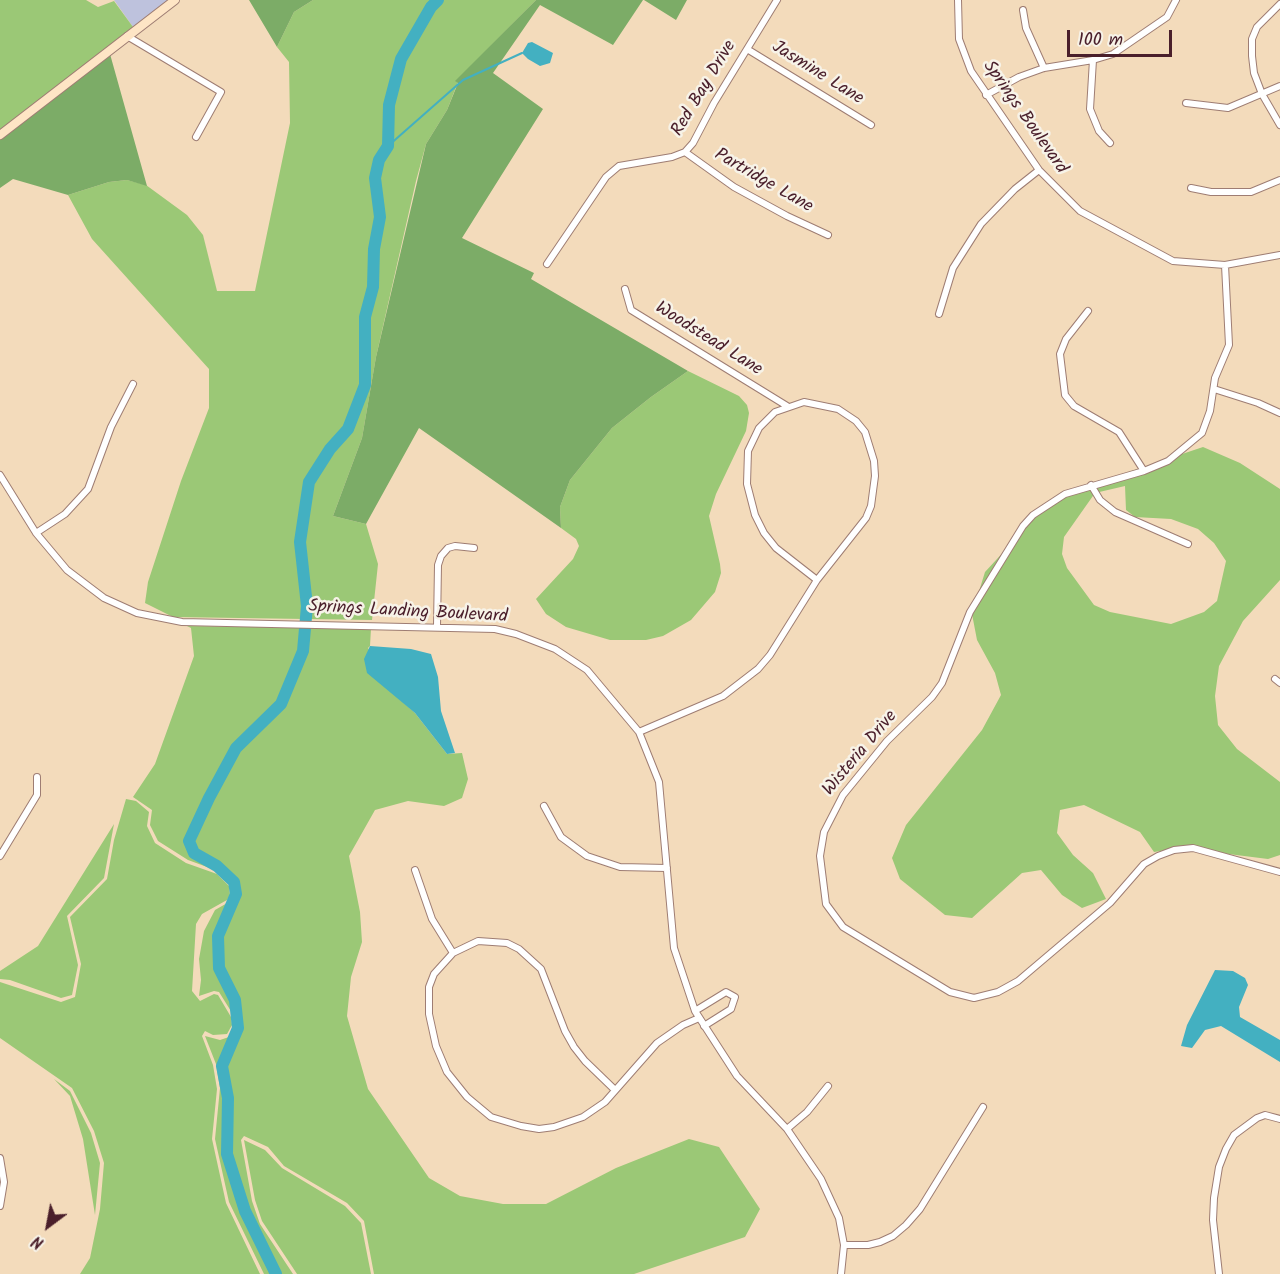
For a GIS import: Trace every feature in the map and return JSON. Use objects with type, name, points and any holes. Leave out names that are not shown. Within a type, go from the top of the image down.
[{"type":"main road","points":[[0,135],[175,0]]},
{"type":"street","name":"Red Bay Drive","points":[[547,264],[606,177],[619,166],[657,162],[685,152],[702,129],[714,103],[777,0]]},
{"type":"street","name":"Springs Boulevard","points":[[958,0],[959,39],[971,71],[1039,170],[1080,211],[1173,261],[1226,265],[1280,255]]},
{"type":"street","points":[[986,95],[1044,68],[1093,60],[1113,54],[1167,17],[1176,0]]},
{"type":"street","points":[[1280,4],[1257,27],[1252,39],[1254,73],[1262,94],[1280,125]]},
{"type":"street","points":[[1023,10],[1026,28],[1044,68]]},
{"type":"street","points":[[128,36],[221,92],[196,137]]},
{"type":"street","name":"Jasmine Lane","points":[[747,49],[871,125]]},
{"type":"street","points":[[1093,60],[1090,109],[1099,131],[1110,142]]},
{"type":"street","points":[[1186,103],[1227,108],[1280,86]]},
{"type":"street","name":"Partridge Lane","points":[[685,152],[751,196],[828,235]]},
{"type":"street","points":[[939,314],[953,268],[981,225],[1015,189],[1039,170]]},
{"type":"street","points":[[1191,188],[1211,192],[1251,192],[1280,180]]},
{"type":"street","name":"Wisteria Drive","points":[[1226,265],[1229,345],[1215,378],[1202,433],[1181,453],[1144,471],[1091,486],[1050,502],[1023,526],[970,612],[942,682],[932,697],[887,741],[843,795],[821,844],[820,856],[826,904],[834,917],[854,936],[950,992],[974,998],[998,992],[1018,981],[1110,903],[1144,864],[1158,856],[1174,850],[1193,848],[1280,872]]},
{"type":"street","name":"Woodstead Lane","points":[[625,290],[631,310],[787,406]]},
{"type":"street","points":[[1088,311],[1066,339],[1060,354],[1065,395],[1074,406],[1119,432],[1144,471]]},
{"type":"street","points":[[36,533],[65,514],[88,489],[119,408],[133,384]]},
{"type":"street","points":[[1214,389],[1258,403],[1280,413]]},
{"type":"street","points":[[639,732],[723,696],[758,669],[776,647],[817,580],[866,518],[874,490],[874,461],[865,432],[848,415],[821,403],[804,402],[787,406],[768,418],[753,439],[748,451],[747,484],[755,515],[764,533],[776,548],[817,580]]},
{"type":"street","name":"Springs Landing Boulevard","points":[[0,475],[52,555],[85,586],[137,613],[159,620],[182,622],[495,629],[516,634],[555,649],[587,670],[639,732],[659,782],[674,948],[695,1011],[737,1076],[787,1129],[832,1200],[839,1218],[844,1245],[841,1274]]},
{"type":"street","points":[[1091,486],[1100,500],[1115,512],[1188,544]]},
{"type":"street","points":[[437,626],[438,565],[441,555],[448,548],[455,546],[474,548]]},
{"type":"street","points":[[0,856],[37,795],[38,777]]},
{"type":"street","points":[[543,806],[561,837],[587,856],[620,867],[667,868]]},
{"type":"street","points":[[415,870],[432,920],[453,953]]},
{"type":"street","points":[[615,1090],[574,1047],[565,1031],[541,969],[531,957],[507,943],[478,941],[453,953],[434,974],[429,987],[429,1014],[436,1046],[447,1072],[478,1107],[505,1123],[547,1128],[583,1117],[605,1102],[657,1043],[683,1025],[699,1018]]},
{"type":"street","points":[[695,1011],[726,992],[735,997],[731,1009],[704,1026]]},
{"type":"street","points":[[787,1129],[807,1112],[828,1086]]},
{"type":"street","points":[[844,1245],[868,1245],[880,1242],[893,1236],[906,1225],[920,1209],[983,1107]]},
{"type":"street","points":[[1219,1274],[1213,1220],[1214,1198],[1219,1167],[1226,1149],[1234,1135],[1257,1118],[1265,1115],[1280,1119]]},
{"type":"street","points":[[0,1158],[3,1182],[0,1206]]},
{"type":"shaded area","points":[[114,0],[169,0],[133,27]]},
{"type":"green space","points":[[0,0],[86,0],[98,7],[114,1],[133,27],[0,130]]},
{"type":"green space","points":[[249,0],[313,0],[294,12],[277,47]]},
{"type":"green space","points":[[313,0],[536,0],[456,81],[458,82],[447,110],[426,144],[416,181],[376,357],[362,438],[333,516],[366,524],[378,564],[372,620],[173,617],[145,603],[148,582],[181,481],[209,408],[209,369],[92,239],[68,195],[109,182],[127,180],[146,185],[187,215],[203,235],[217,291],[255,291],[290,123],[289,62],[277,47],[294,12]]},
{"type":"green space","points":[[536,0],[643,0],[613,45],[540,5],[493,73],[543,109],[462,238],[534,273],[531,279],[688,371],[612,428],[570,480],[560,507],[561,528],[419,428],[366,524],[333,516],[362,438],[376,357],[426,144],[447,110],[458,83],[455,81]]},
{"type":"green space","points":[[644,0],[687,0],[676,20]]},
{"type":"green space","points":[[110,54],[147,186],[127,180],[109,182],[68,195],[13,179],[0,188],[0,140]]},
{"type":"green space","points":[[688,371],[739,396],[747,405],[749,413],[746,431],[716,494],[709,516],[721,573],[715,592],[691,620],[663,636],[646,640],[610,640],[566,627],[546,614],[536,599],[573,559],[579,546],[576,539],[561,528],[560,507],[570,480],[612,428]]},
{"type":"green space","points":[[1203,447],[1240,463],[1280,489],[1280,580],[1243,621],[1219,666],[1215,696],[1218,725],[1237,749],[1280,782],[1280,855],[1268,859],[1181,848],[1154,852],[1140,832],[1084,805],[1060,810],[1057,833],[1073,855],[1093,873],[1106,899],[1082,908],[1062,895],[1041,870],[1022,873],[972,918],[945,915],[900,879],[892,858],[906,825],[982,730],[1001,695],[995,673],[977,640],[972,614],[985,572],[1054,497]],"holes":[[[1125,486],[1126,510],[1135,517],[1171,519],[1198,529],[1214,543],[1226,561],[1217,601],[1204,612],[1171,624],[1110,612],[1094,605],[1067,568],[1062,554],[1064,537],[1095,493]]]},
{"type":"green space","points":[[187,626],[371,628],[368,648],[393,693],[415,713],[447,754],[462,753],[468,779],[462,798],[444,806],[408,801],[375,810],[349,856],[360,912],[362,942],[351,977],[347,1016],[368,1089],[429,1178],[460,1196],[503,1204],[546,1204],[616,1168],[689,1139],[719,1147],[760,1209],[745,1237],[634,1274],[374,1274],[364,1221],[347,1203],[284,1166],[268,1147],[244,1136],[241,1140],[252,1201],[260,1224],[293,1274],[264,1274],[229,1202],[215,1139],[220,1088],[216,1064],[205,1036],[220,1040],[229,1037],[235,1025],[234,1016],[219,992],[214,991],[199,996],[201,980],[199,959],[204,931],[215,910],[229,902],[233,895],[232,885],[218,871],[188,860],[158,841],[150,825],[152,810],[133,797],[155,764],[194,656],[191,628]]},
{"type":"green space","points":[[126,799],[136,801],[149,812],[147,826],[155,843],[186,863],[217,874],[229,886],[230,895],[227,900],[202,914],[196,924],[192,991],[200,1001],[214,994],[218,995],[231,1017],[232,1025],[227,1034],[213,1035],[205,1031],[202,1036],[213,1065],[217,1089],[212,1139],[226,1203],[260,1274],[80,1274],[90,1258],[100,1209],[104,1163],[94,1131],[72,1088],[0,1038],[0,982],[61,1002],[75,997],[81,964],[70,917],[107,879],[114,840]]},
{"type":"green space","points":[[114,824],[104,878],[67,916],[78,965],[72,995],[61,998],[10,980],[0,979],[0,971],[38,946]]},
{"type":"green space","points":[[54,1079],[70,1091],[91,1133],[100,1163],[95,1215],[83,1139],[70,1096]]},
{"type":"green space","points":[[244,1140],[265,1150],[282,1168],[345,1206],[361,1223],[371,1274],[297,1274],[262,1221],[255,1200]]},
{"type":"water","points":[[532,42],[553,53],[550,63],[540,66],[522,53],[528,43]]},
{"type":"water","points":[[370,646],[411,649],[431,654],[438,677],[441,711],[455,753],[447,754],[415,713],[367,673],[364,659]]},
{"type":"water","points":[[1215,970],[1233,971],[1245,978],[1248,985],[1239,1007],[1240,1017],[1280,1040],[1280,1062],[1221,1026],[1205,1030],[1192,1048],[1181,1046],[1187,1025]]},
{"type":"waterway","points":[[276,1274],[245,1211],[227,1154],[228,1098],[222,1066],[238,1028],[235,1000],[219,968],[218,936],[236,894],[234,882],[217,866],[194,853],[189,841],[236,748],[281,704],[303,651],[307,606],[300,542],[309,482],[330,449],[348,429],[365,385],[365,317],[373,287],[374,249],[380,217],[375,178],[379,160],[388,146],[389,105],[401,59],[431,7],[438,0]]},
{"type":"waterway","points":[[388,146],[463,80],[522,53]]}]
